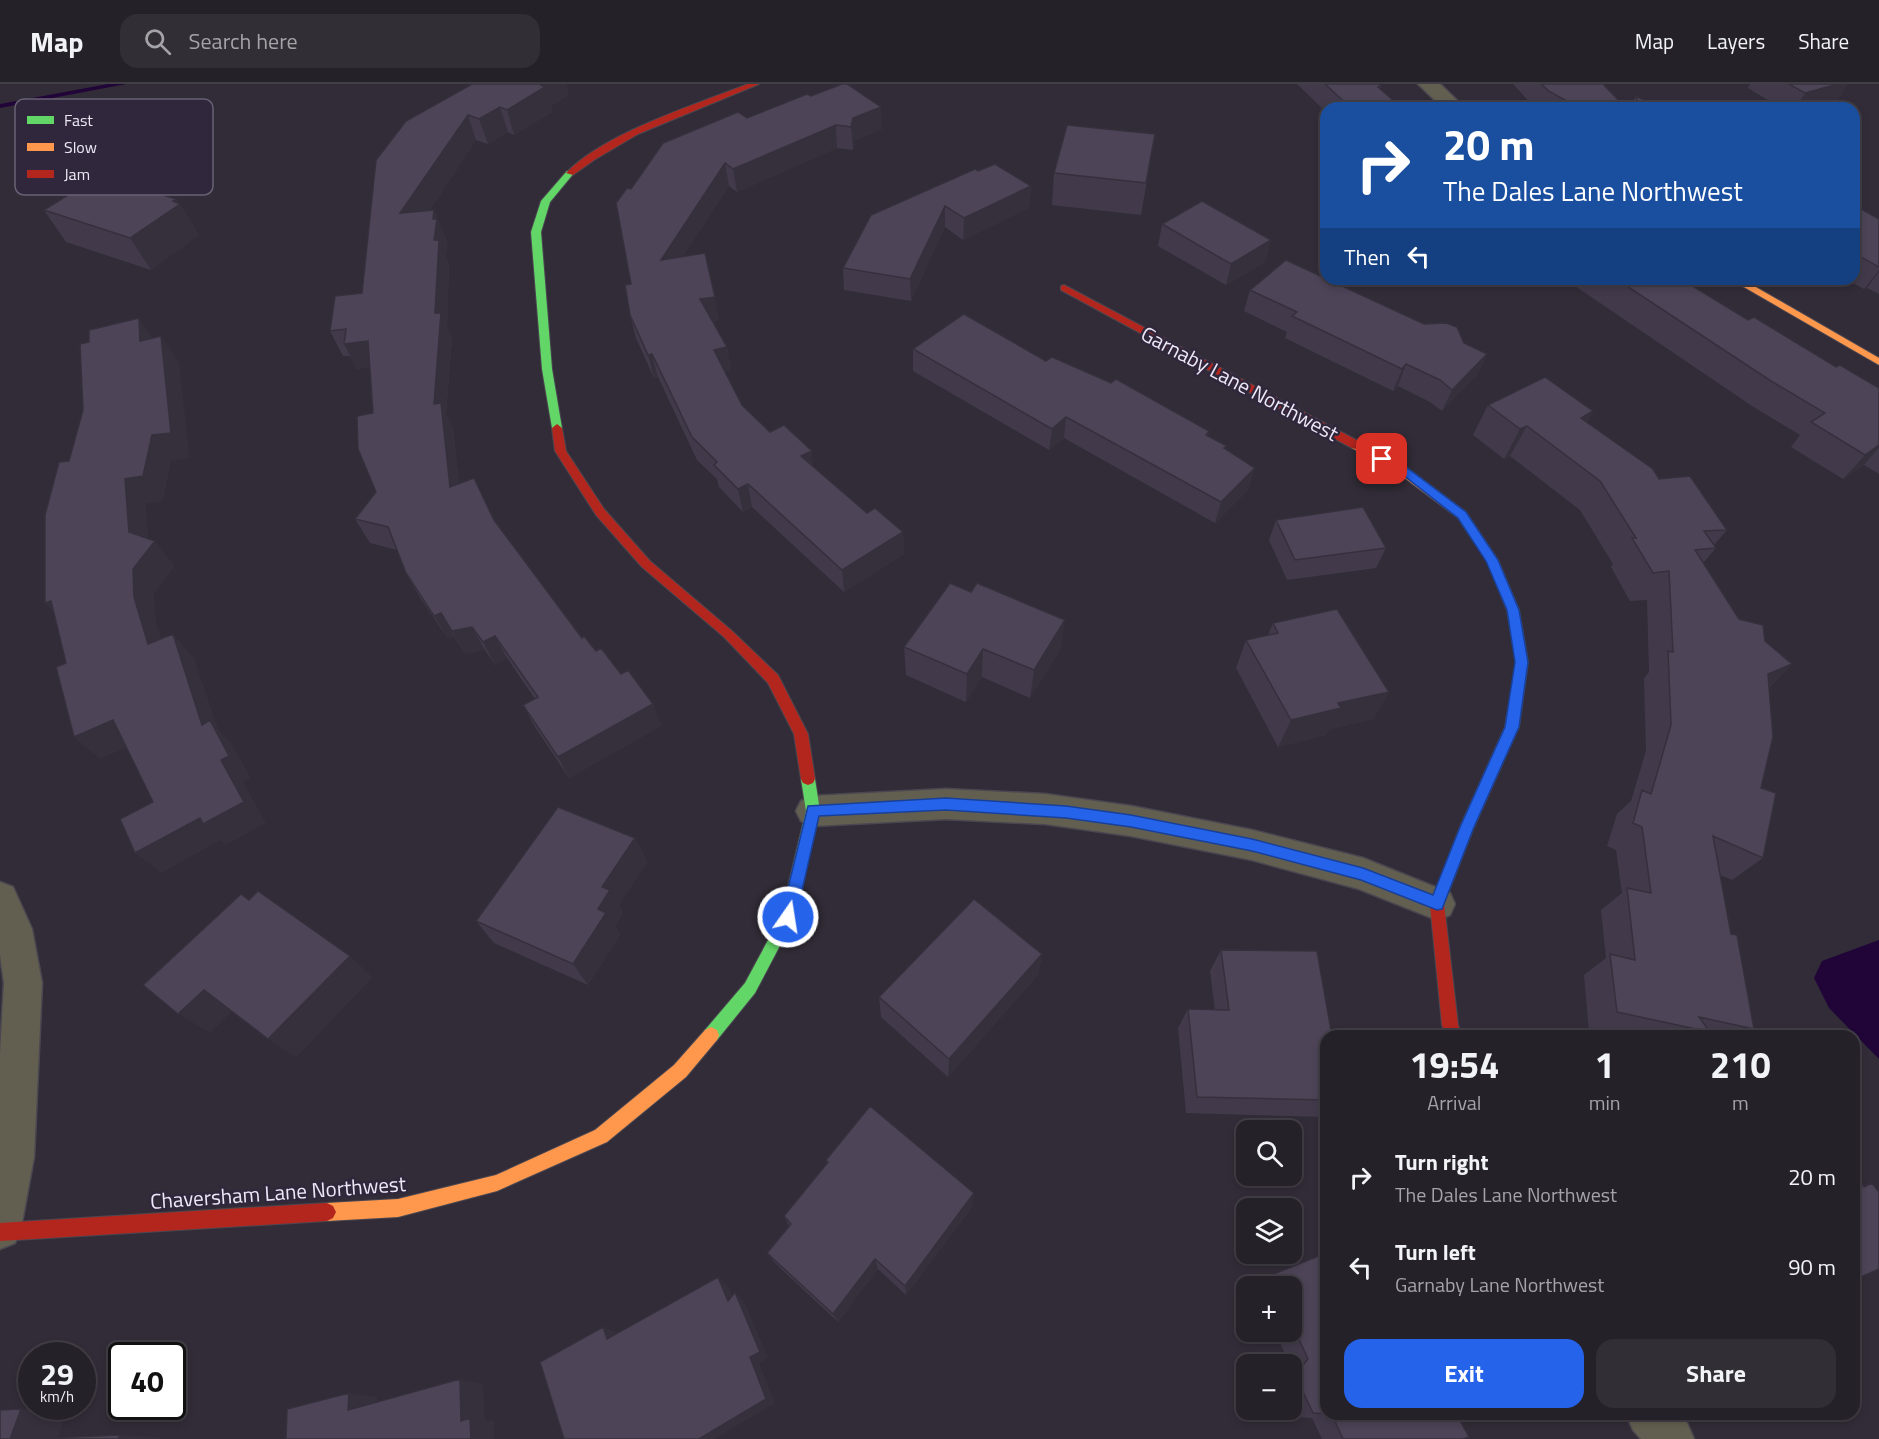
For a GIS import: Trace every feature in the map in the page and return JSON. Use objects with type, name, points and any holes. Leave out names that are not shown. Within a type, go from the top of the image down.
[{"type":"street","name":"Chaversham Lane Northwest","points":[[0,1232],[398,1208],[497,1183],[601,1136],[680,1071],[750,988],[788,917],[813,810],[801,734],[773,679],[729,634],[646,564],[600,512],[561,451],[547,369],[536,232],[546,201],[563,178],[594,153],[656,123],[755,84]]},
{"type":"street","points":[[1428,84],[1448,102]]},
{"type":"street","points":[[1746,285],[1879,362]]},
{"type":"street","name":"Garnaby Lane Northwest","points":[[1064,288],[1402,470],[1462,515],[1492,560],[1513,610],[1522,662],[1512,727],[1467,827],[1437,904],[1452,1030]]},
{"type":"street","points":[[813,810],[946,804],[1045,809],[1131,821],[1252,845],[1363,874],[1437,904]]},
{"type":"street","points":[[0,898],[14,929],[23,983],[14,1156],[0,1227]]},
{"type":"street","points":[[1654,1420],[1671,1439]]},
{"type":"shaded area","points":[[1879,940],[1879,1059],[1860,1040],[1860,1030],[1851,1030],[1829,1008],[1814,978],[1822,961]]},
{"type":"building","points":[[472,84],[539,84],[545,87],[507,110],[500,107],[479,119],[468,115],[400,213],[434,210],[433,219],[437,219],[434,240],[439,240],[435,313],[441,313],[434,404],[441,403],[450,487],[474,478],[494,520],[582,638],[584,636],[596,651],[601,648],[621,674],[628,670],[653,704],[558,757],[523,705],[538,697],[495,636],[483,642],[472,627],[452,631],[441,613],[434,616],[406,573],[388,527],[355,519],[376,492],[358,449],[357,416],[373,413],[368,341],[344,344],[346,329],[330,331],[335,296],[362,293],[376,160],[406,121]]},
{"type":"building","points":[[847,84],[881,107],[853,118],[851,127],[836,125],[733,169],[725,163],[661,260],[705,253],[715,297],[700,299],[727,347],[714,350],[742,405],[770,432],[784,425],[812,451],[801,456],[867,513],[875,508],[903,532],[842,570],[748,484],[738,489],[714,465],[717,462],[692,437],[652,354],[648,355],[630,315],[625,285],[631,284],[616,203],[627,188],[631,189],[663,143],[738,112],[747,118],[807,94],[811,96]]},
{"type":"building","points":[[1325,84],[1378,84],[1381,86],[1378,87],[1395,102],[1344,102]]},
{"type":"building","points":[[1541,84],[1603,84],[1620,102],[1569,102],[1550,92]]},
{"type":"building","points":[[1789,84],[1838,84],[1805,93]]},
{"type":"building","points":[[1636,96],[1648,102],[1638,102]]},
{"type":"building","points":[[1067,125],[1155,134],[1146,183],[1054,173]]},
{"type":"building","points":[[995,164],[1031,186],[964,218],[945,206],[910,279],[843,268],[871,215],[975,169],[978,171]]},
{"type":"building","points":[[68,195],[163,195],[176,199],[173,201],[180,204],[130,238],[44,210]]},
{"type":"building","points":[[1202,201],[1271,240],[1231,264],[1162,224]]},
{"type":"building","points":[[1860,208],[1879,219],[1879,267],[1860,256]]},
{"type":"building","points":[[1286,260],[1320,276],[1320,285],[1340,285],[1424,324],[1446,323],[1457,327],[1464,343],[1487,354],[1452,390],[1440,380],[1406,364],[1402,369],[1292,316],[1297,312],[1250,290]]},
{"type":"building","points":[[1625,285],[1691,285],[1748,320],[1754,317],[1836,367],[1840,365],[1879,388],[1879,445],[1865,455],[1811,422],[1825,413],[1771,381]]},
{"type":"building","points":[[964,314],[1046,361],[1052,357],[1111,383],[1116,379],[1209,431],[1206,435],[1227,446],[1224,448],[1255,468],[1221,502],[1066,417],[1052,429],[913,349]]},
{"type":"building","points":[[139,318],[140,341],[161,336],[171,433],[152,435],[143,476],[125,479],[129,532],[155,541],[133,569],[134,597],[148,644],[173,634],[202,725],[210,720],[229,756],[221,760],[244,802],[203,824],[200,818],[135,853],[120,819],[153,802],[113,720],[74,737],[56,667],[66,663],[51,601],[45,603],[45,515],[59,462],[69,461],[83,410],[80,344],[89,342],[89,330]]},
{"type":"building","points":[[1545,377],[1593,411],[1581,418],[1653,469],[1659,479],[1690,476],[1727,530],[1704,531],[1716,548],[1695,550],[1739,619],[1763,625],[1765,641],[1792,664],[1768,674],[1773,737],[1761,788],[1776,793],[1763,858],[1713,836],[1731,934],[1737,935],[1754,1029],[1699,1017],[1709,1030],[1701,1030],[1617,1012],[1610,954],[1635,960],[1627,888],[1651,893],[1642,827],[1633,823],[1642,790],[1651,794],[1671,725],[1668,651],[1673,652],[1669,571],[1653,573],[1632,538],[1636,538],[1600,481],[1527,426],[1520,429],[1488,405]]},
{"type":"building","points":[[1363,507],[1386,548],[1295,560],[1276,520]]},
{"type":"building","points":[[950,583],[971,592],[977,583],[1065,620],[1034,670],[983,649],[967,674],[904,647]]},
{"type":"building","points":[[1337,609],[1389,692],[1338,703],[1341,708],[1291,720],[1246,640],[1278,633],[1273,623]]},
{"type":"building","points":[[558,807],[635,838],[602,887],[610,890],[598,909],[606,913],[573,964],[476,921]]},
{"type":"building","points":[[258,891],[350,956],[268,1039],[204,990],[178,1014],[143,985],[241,894],[249,900]]},
{"type":"building","points":[[974,899],[1042,954],[949,1059],[879,997]]},
{"type":"building","points":[[1221,950],[1317,951],[1331,1030],[1320,1030],[1320,1100],[1197,1097],[1188,1009],[1229,1010]]},
{"type":"building","points":[[870,1106],[974,1193],[905,1286],[875,1259],[833,1314],[767,1253],[791,1224],[784,1216]]},
{"type":"building","points":[[1860,1182],[1864,1187],[1872,1183],[1879,1192],[1879,1269],[1860,1277]]},
{"type":"building","points":[[1320,1255],[1320,1414],[1313,1413],[1302,1390],[1302,1366],[1308,1359],[1300,1342],[1302,1276],[1269,1276]]},
{"type":"building","points":[[718,1277],[728,1301],[735,1292],[760,1352],[750,1357],[766,1399],[699,1439],[564,1439],[540,1362],[603,1327],[607,1339]]},
{"type":"building","points":[[460,1379],[461,1421],[470,1418],[471,1439],[286,1439],[287,1409],[349,1393],[348,1410]]},
{"type":"building","points":[[18,1409],[18,1417],[10,1439],[0,1439],[0,1410]]},
{"type":"building","points":[[1334,1420],[1460,1420],[1469,1437],[1463,1439],[1343,1439]]},
{"type":"building","points":[[120,1435],[118,1439],[26,1439]]},
{"type":"waterway","points":[[39,99],[122,84]]},
{"type":"waterway","points":[[0,106],[15,103]]},
{"type":"traffic: fast","points":[[557,428],[547,369],[536,232],[546,201],[570,173]]},
{"type":"traffic: fast","points":[[711,1035],[750,988],[788,917],[813,811],[808,779]]},
{"type":"traffic: slow","points":[[1745,285],[1879,362]]},
{"type":"traffic: slow","points":[[1356,445],[1402,470],[1462,515],[1492,560],[1513,610],[1522,662],[1512,727],[1494,767]]},
{"type":"traffic: slow","points":[[327,1212],[398,1208],[497,1183],[601,1136],[680,1071],[711,1035]]},
{"type":"traffic: jam","points":[[570,173],[612,144],[659,122],[755,84]]},
{"type":"traffic: jam","points":[[1064,288],[1356,445]]},
{"type":"traffic: jam","points":[[557,428],[561,451],[600,512],[646,564],[728,634],[773,679],[801,734],[808,779]]},
{"type":"traffic: jam","points":[[1452,1030],[1437,904],[1467,827],[1494,767]]},
{"type":"traffic: jam","points":[[0,1232],[327,1212]]},
{"type":"route","points":[[788,917],[813,810],[946,804],[1045,809],[1131,821],[1252,845],[1363,874],[1437,904],[1467,827],[1512,727],[1522,662],[1513,610],[1492,560],[1462,515],[1402,470],[1382,459]]}]
